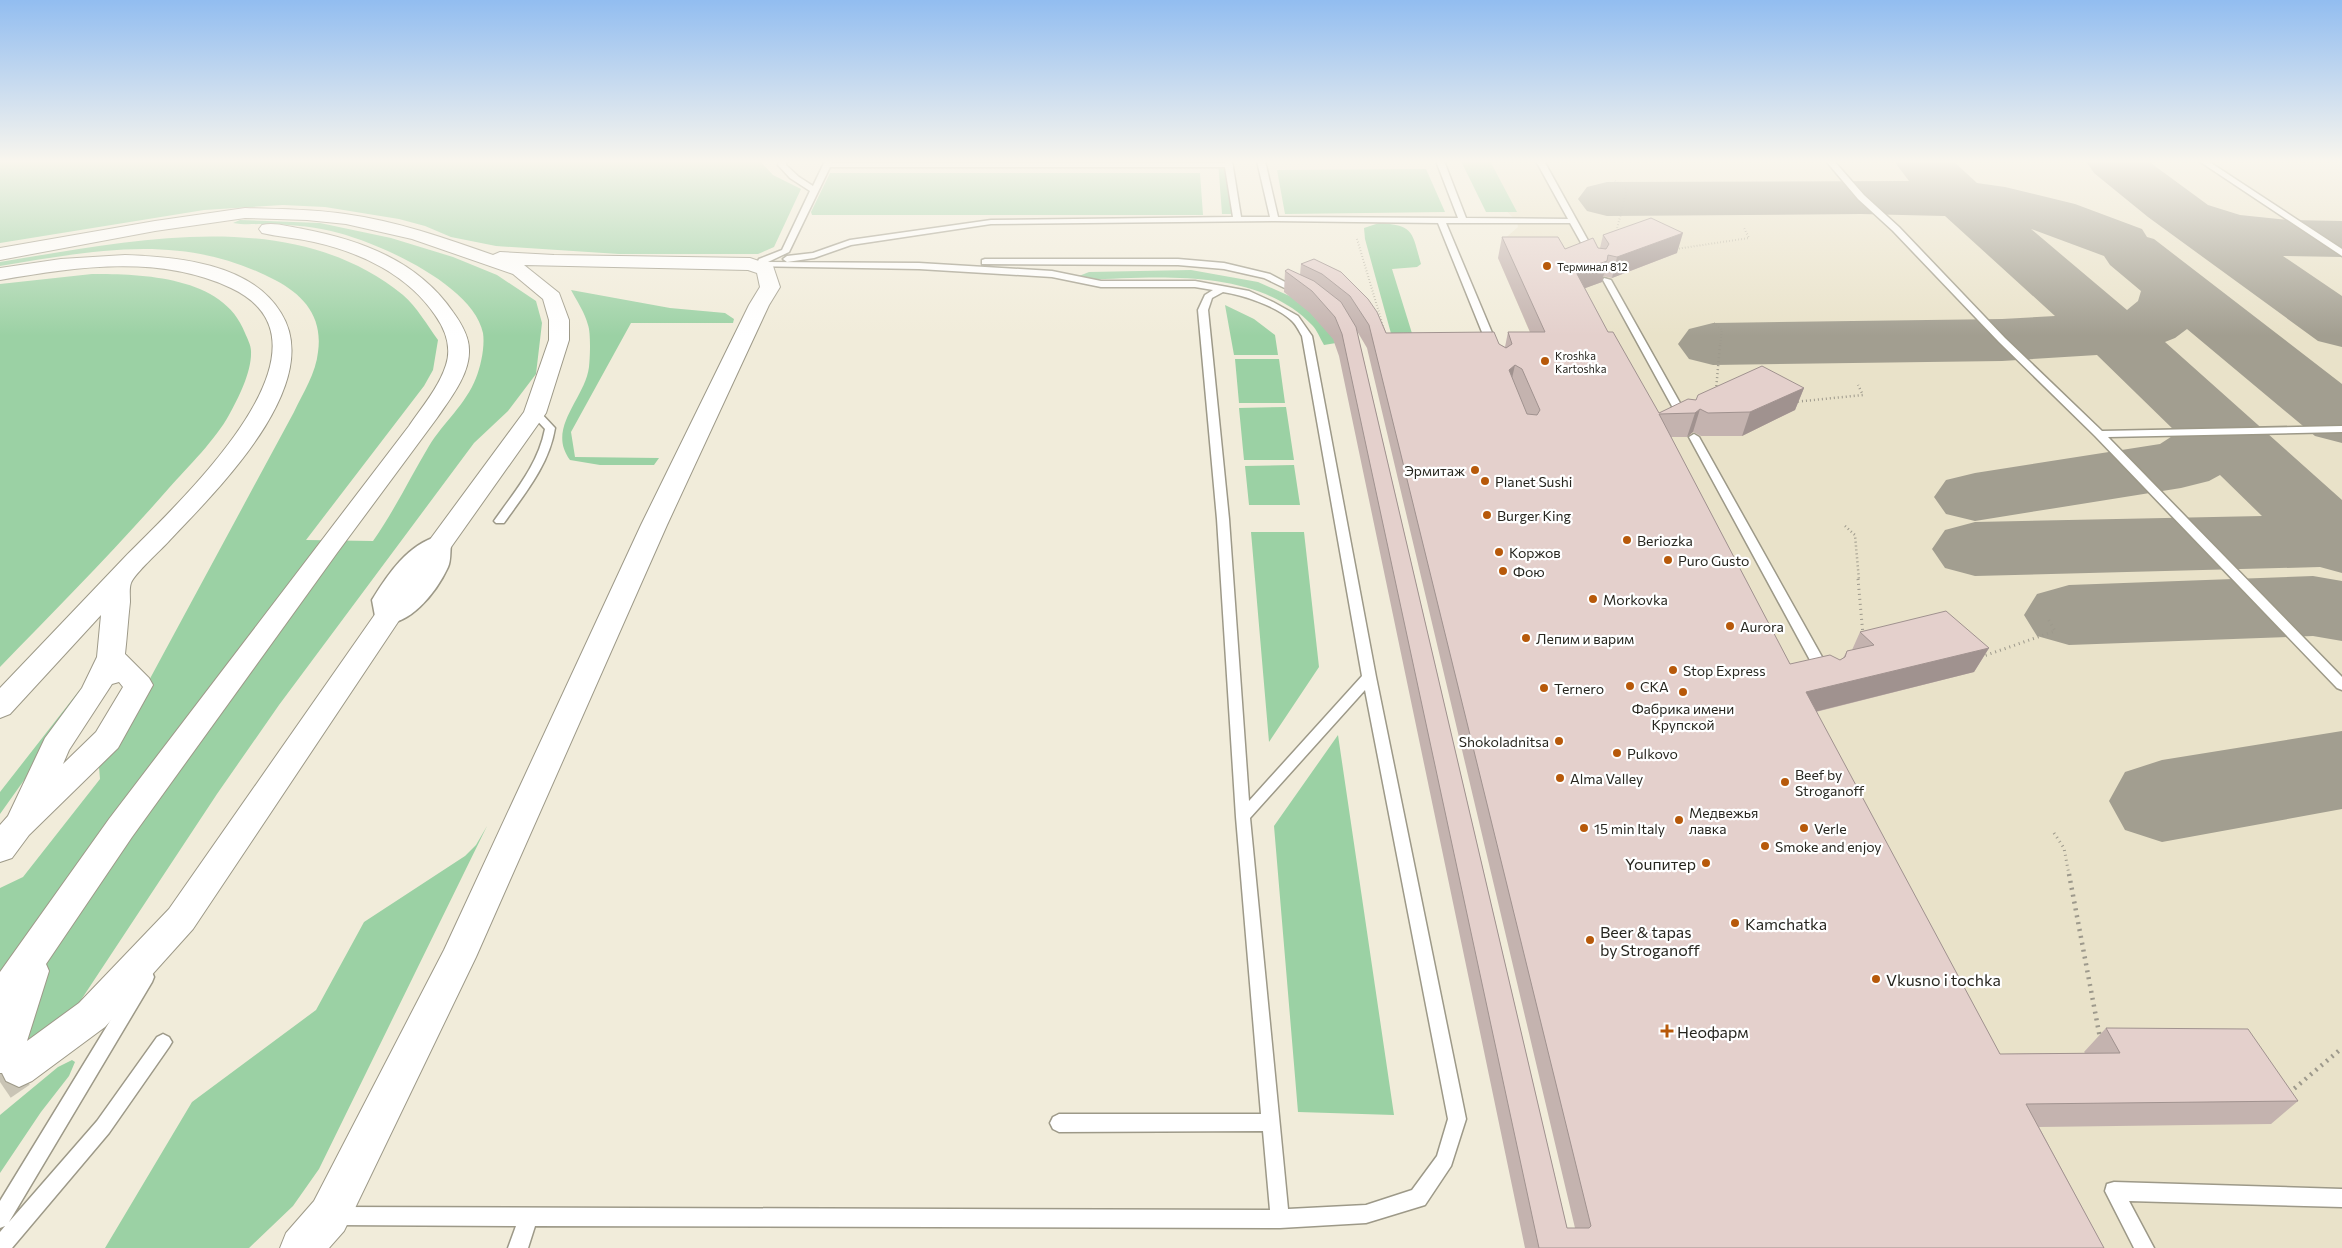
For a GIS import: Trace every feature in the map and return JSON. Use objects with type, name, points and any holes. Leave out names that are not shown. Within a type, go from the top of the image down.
[{"type":"street","points":[[0,254],[199,219]]},
{"type":"street","points":[[39,946],[7,1044],[9,1062],[92,1015],[181,920],[388,616],[535,413],[559,340],[559,320],[552,297],[520,270],[486,257],[417,235],[347,219]]},
{"type":"street","points":[[0,1001],[136,807],[379,482],[448,385],[460,356],[456,330],[428,292],[392,264],[348,245],[307,234],[265,229],[185,228],[72,242]]},
{"type":"street","points":[[302,1248],[329,1216],[458,957],[650,533],[759,305],[770,287],[766,270],[750,264],[573,262],[486,257]]},
{"type":"street","points":[[0,274],[108,262],[190,266],[233,280],[253,292],[265,304],[282,332],[284,350],[281,368],[274,386],[253,427],[239,446],[188,506],[0,707]]},
{"type":"street","points":[[0,849],[19,826],[107,740],[139,685],[111,657],[118,580]]},
{"type":"lane","points":[[750,264],[785,252],[800,219]]},
{"type":"lane","points":[[750,264],[814,255],[850,244],[991,222],[1217,219]]},
{"type":"lane","points":[[1293,219],[1573,220],[1598,266]]},
{"type":"lane","points":[[1885,219],[2002,340],[2099,434],[2342,685]]},
{"type":"lane","points":[[2291,219],[2342,253]]},
{"type":"lane","points":[[1441,221],[1497,358]]},
{"type":"lane","points":[[750,264],[804,262],[1178,262],[1224,266],[1267,276],[1308,296]]},
{"type":"lane","points":[[329,1216],[1280,1219],[1366,1214],[1418,1198],[1445,1160],[1458,1119],[1369,677],[1308,336],[1295,318],[1246,293],[1195,284],[1101,284],[1052,274],[919,266],[750,264]]},
{"type":"lane","points":[[1608,280],[1684,419]]},
{"type":"lane","points":[[1223,288],[1208,297],[1203,310],[1223,519],[1243,817],[1280,1219]]},
{"type":"lane","points":[[500,521],[536,469],[548,441],[550,428],[535,413]]},
{"type":"lane","points":[[2099,434],[2342,429]]},
{"type":"lane","points":[[1694,437],[1827,678]]},
{"type":"lane","points":[[1243,817],[1369,677]]},
{"type":"lane","points":[[0,1219],[181,920]]},
{"type":"lane","points":[[0,1247],[103,1127],[163,1042]]},
{"type":"lane","points":[[1059,1123],[1272,1122]]},
{"type":"lane","points":[[2144,1248],[2114,1191],[2342,1198]]},
{"type":"lane","points":[[518,1248],[529,1217]]},
{"type":"path","points":[[1616,233],[1619,219]]},
{"type":"path","points":[[1351,220],[1388,341]]},
{"type":"path","points":[[1669,250],[1748,238],[1744,228]]},
{"type":"path","points":[[1714,323],[1722,330],[1715,398]]},
{"type":"path","points":[[1791,402],[1863,394],[1858,385]]},
{"type":"path","points":[[1845,526],[1855,535],[1864,643]]},
{"type":"path","points":[[1973,660],[2055,631],[2047,617]]},
{"type":"path","points":[[2054,833],[2064,848],[2101,1042]]},
{"type":"path","points":[[2285,1096],[2342,1048]]},
{"type":"shaded area","points":[[1514,219],[2342,219],[2342,1248],[1655,1248],[1531,335],[1498,258],[1514,258],[1504,249],[1502,241],[1518,227]]},
{"type":"green space","points":[[0,219],[147,219],[0,243]]},
{"type":"green space","points":[[400,219],[787,219],[774,247],[758,254],[619,254],[496,246],[451,237],[425,226]]},
{"type":"green space","points":[[240,220],[320,223],[391,238],[453,257],[497,275],[536,301],[542,323],[536,374],[508,411],[474,443],[279,705],[217,794],[77,1006],[0,1065],[0,888],[23,877],[100,779],[99,767],[146,686],[305,390],[315,368],[319,339],[314,318],[309,308],[295,293],[275,280],[241,265],[207,255],[173,250],[140,249],[71,255],[0,266],[0,262],[102,245],[155,239],[208,237],[261,239],[311,248],[359,267],[403,295],[438,340],[433,370],[424,386],[306,540],[373,541],[429,446],[472,387],[479,368],[483,350],[483,333],[475,315],[461,298],[420,267],[372,244],[331,231],[288,225],[233,223]]},
{"type":"green space","points":[[1379,223],[1391,224],[1406,229],[1416,245],[1421,264],[1417,267],[1392,269],[1415,343],[1395,348],[1365,239],[1364,228]]},
{"type":"green space","points":[[1191,270],[1258,282],[1303,302],[1342,342],[1324,345],[1312,325],[1290,307],[1264,294],[1236,285],[1206,280],[1175,278],[1088,280],[1079,276],[1089,272]]},
{"type":"green space","points":[[92,274],[134,275],[157,278],[201,289],[219,300],[234,314],[250,344],[251,359],[244,384],[233,408],[209,443],[149,511],[0,667],[0,284]]},
{"type":"green space","points":[[571,290],[670,308],[725,313],[734,319],[733,323],[631,323],[571,432],[575,457],[659,458],[654,465],[600,465],[570,460],[564,448],[562,436],[564,425],[586,379],[590,358],[588,325]]},
{"type":"green space","points":[[1225,305],[1254,319],[1275,335],[1278,355],[1234,355]]},
{"type":"green space","points":[[1235,359],[1279,359],[1285,403],[1239,403]]},
{"type":"green space","points":[[1286,407],[1294,460],[1244,460],[1239,408]]},
{"type":"green space","points":[[1294,465],[1300,505],[1249,505],[1245,466]]},
{"type":"green space","points":[[1251,532],[1304,532],[1319,667],[1269,742]]},
{"type":"green space","points":[[89,678],[86,693],[0,814],[0,792]]},
{"type":"green space","points":[[1338,735],[1394,1115],[1298,1112],[1274,826]]},
{"type":"green space","points":[[487,826],[319,1169],[293,1206],[249,1248],[105,1248],[192,1102],[316,1010],[364,922],[465,856],[476,845]]},
{"type":"green space","points":[[72,1060],[75,1062],[69,1076],[41,1112],[0,1173],[0,1115],[58,1067]]},
{"type":"building","name":"Pulkovo","points":[[1647,219],[1654,219],[1683,233],[1617,257],[1608,255],[1607,261],[1576,272],[1608,332],[1613,332],[1659,413],[1688,399],[1696,400],[1698,395],[1762,366],[1804,388],[1750,412],[1708,413],[1700,409],[1695,413],[1659,414],[1790,664],[1830,655],[1840,660],[1845,657],[1847,651],[1874,645],[1860,632],[1946,611],[1989,648],[1806,692],[2000,1054],[2120,1053],[2106,1028],[2248,1029],[2298,1101],[2026,1104],[2104,1248],[1539,1248],[1342,334],[1335,317],[1312,291],[1285,271],[1288,269],[1314,281],[1341,302],[1356,327],[1567,1228],[1589,1228],[1591,1226],[1369,325],[1350,296],[1322,274],[1301,264],[1314,259],[1341,272],[1368,299],[1377,312],[1386,333],[1494,332],[1499,344],[1506,348],[1512,344],[1508,332],[1545,332],[1502,237],[1558,237],[1565,249],[1593,238],[1598,248],[1606,249],[1609,244],[1603,235]],"holes":[[[1515,365],[1522,369],[1540,410],[1537,415],[1527,414],[1509,370]]]},
{"type":"taxiway","points":[[1983,219],[2114,333]]},
{"type":"taxiway","points":[[2060,219],[2120,242]]},
{"type":"taxiway","points":[[2189,219],[2342,327]]},
{"type":"taxiway","points":[[2204,222],[2221,228],[2255,235],[2342,239]]},
{"type":"taxiway","points":[[2132,252],[2174,286]]},
{"type":"taxiway","points":[[2114,333],[2128,332],[2151,324],[2170,309],[2174,286]]},
{"type":"taxiway","points":[[2174,286],[2342,420]]},
{"type":"taxiway","points":[[1713,344],[2002,340],[2114,333]]},
{"type":"taxiway","points":[[2114,333],[2220,432]]},
{"type":"taxiway","points":[[1975,497],[2181,464],[2208,447],[2220,432]]},
{"type":"taxiway","points":[[2220,432],[2336,540]]},
{"type":"taxiway","points":[[1975,549],[2336,540]]},
{"type":"taxiway","points":[[2336,540],[2342,546]]},
{"type":"taxiway","points":[[2336,540],[2342,540]]},
{"type":"taxiway","points":[[2069,615],[2313,606],[2342,611]]},
{"type":"taxiway","points":[[2162,801],[2342,770]]},
{"type":"tunnel","points":[[0,1082],[19,1069]]},
{"type":"place","name":"Терминал 812","points":[[1547,266]]},
{"type":"place","name":"Kroshka Kartoshka","points":[[1545,361]]},
{"type":"place","name":"Эрмитаж","points":[[1475,470]]},
{"type":"place","name":"Planet Sushi","points":[[1485,481]]},
{"type":"place","name":"Burger King","points":[[1487,515]]},
{"type":"place","name":"Beriozka","points":[[1627,540]]},
{"type":"place","name":"Коржов","points":[[1499,552]]},
{"type":"place","name":"Puro Gusto","points":[[1668,560]]},
{"type":"place","name":"Фою","points":[[1503,571]]},
{"type":"place","name":"Morkovka","points":[[1593,599]]},
{"type":"place","name":"Aurora","points":[[1730,626]]},
{"type":"place","name":"Лепим и варим","points":[[1526,638]]},
{"type":"place","name":"Stop Express","points":[[1673,670]]},
{"type":"place","name":"СКА","points":[[1630,686]]},
{"type":"place","name":"Ternero","points":[[1544,688]]},
{"type":"place","name":"Фабрика имени Крупской","points":[[1683,692]]},
{"type":"place","name":"Shokoladnitsa","points":[[1559,741]]},
{"type":"place","name":"Pulkovo","points":[[1617,753]]},
{"type":"place","name":"Alma Valley","points":[[1560,778]]},
{"type":"place","name":"Beef by Stroganoff","points":[[1785,782]]},
{"type":"place","name":"Медвежья лавка","points":[[1679,820]]},
{"type":"place","name":"15 min Italy","points":[[1584,828]]},
{"type":"place","name":"Verle","points":[[1804,828]]},
{"type":"place","name":"Smoke and enjoy","points":[[1765,846]]},
{"type":"place","name":"Youпитер","points":[[1706,863]]},
{"type":"place","name":"Kamchatka","points":[[1735,923]]},
{"type":"place","name":"Beer & tapas by Stroganoff","points":[[1590,940]]},
{"type":"place","name":"Vkusno i tochka","points":[[1876,979]]},
{"type":"place","name":"Неофарм","points":[[1667,1031]]}]
